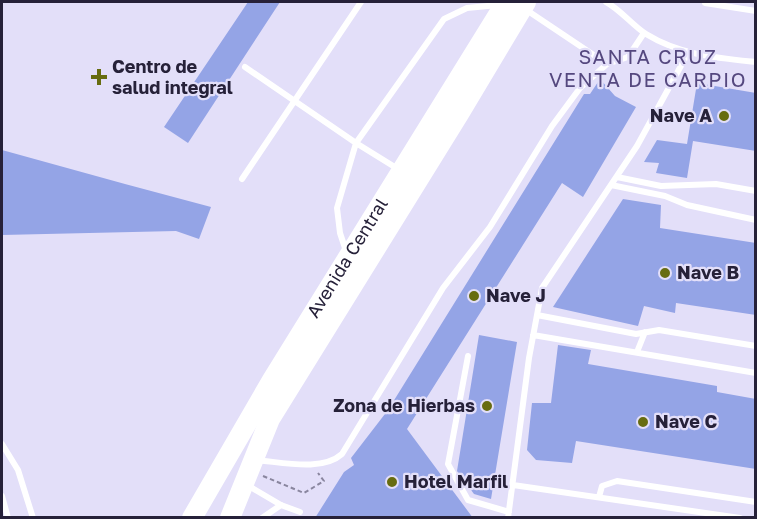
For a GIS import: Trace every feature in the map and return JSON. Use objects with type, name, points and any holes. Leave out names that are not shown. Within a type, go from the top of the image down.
[{"type":"highway","name":"Avenida Central","points":[[192,518],[272,380],[401,171],[515,4]]},
{"type":"highway","name":"Avenida Central","points":[[230,518],[270,419],[459,114],[515,4]]},
{"type":"lane","points":[[242,179],[361,2]]},
{"type":"lane","points":[[606,2],[644,33],[671,48],[687,53],[756,62]]},
{"type":"lane","points":[[705,3],[756,11]]},
{"type":"lane","points":[[348,257],[340,233],[338,208],[356,143],[444,19],[467,8],[515,4],[607,64]]},
{"type":"lane","points":[[252,460],[321,465],[334,461],[342,454],[443,288],[490,227],[552,126],[580,88],[607,64],[628,57],[644,33]]},
{"type":"lane","points":[[468,356],[448,465],[468,500],[509,515],[533,335],[542,288],[637,146],[687,53]]},
{"type":"lane","points":[[245,67],[401,171]]},
{"type":"lane","points":[[616,177],[661,186],[716,184],[756,190]]},
{"type":"lane","points":[[611,185],[665,196],[696,208],[756,220]]},
{"type":"lane","points":[[661,186],[665,196]]},
{"type":"lane","points":[[537,315],[636,334],[659,330],[756,346]]},
{"type":"lane","points":[[637,352],[645,332]]},
{"type":"lane","points":[[533,335],[756,373]]},
{"type":"lane","points":[[2,444],[18,470],[33,518]]},
{"type":"lane","points":[[599,497],[602,486],[616,482],[756,502]]},
{"type":"lane","points":[[244,483],[281,505],[300,512]]},
{"type":"lane","points":[[513,485],[740,518]]},
{"type":"lane","points":[[2,496],[8,518]]},
{"type":"lane","points":[[262,518],[281,505]]},
{"type":"path","points":[[304,493],[324,482],[318,473]]},
{"type":"building","points":[[248,2],[280,2],[188,143],[164,127]]},
{"type":"building","points":[[600,79],[615,96],[636,107],[583,197],[562,183],[407,429],[473,518],[315,518],[344,472],[354,465],[351,458],[388,410],[584,94],[590,94]]},
{"type":"building","name":"Nave A","points":[[697,83],[756,93],[756,151],[693,141],[687,178],[656,173],[659,163],[644,162],[657,140],[687,144]]},
{"type":"building","points":[[2,150],[211,207],[199,239],[176,231],[2,235]]},
{"type":"building","name":"Nave B","points":[[623,199],[661,205],[660,228],[756,243],[756,315],[676,303],[675,313],[644,306],[638,326],[553,307]]},
{"type":"building","name":"Zona de Hierbas","points":[[479,335],[517,342],[491,499],[474,494],[457,471]]},
{"type":"building","name":"Nave C","points":[[558,345],[591,350],[588,364],[717,386],[717,392],[756,399],[756,469],[576,441],[572,463],[536,460],[527,450],[532,403],[551,403]]},
{"type":"place","name":"Centro de salud integral","points":[[99,77]]},
{"type":"place","name":"Nave A","points":[[724,116]]},
{"type":"place","name":"Nave B","points":[[665,273]]},
{"type":"place","name":"Nave J","points":[[474,296]]},
{"type":"place","name":"Zona de Hierbas","points":[[487,406]]},
{"type":"place","name":"Nave C","points":[[643,422]]},
{"type":"place","name":"Hotel Marfil","points":[[392,482]]},
{"type":"district","name":"SANTA CRUZ VENTA DE CARPIO","points":[[648,68]]}]
